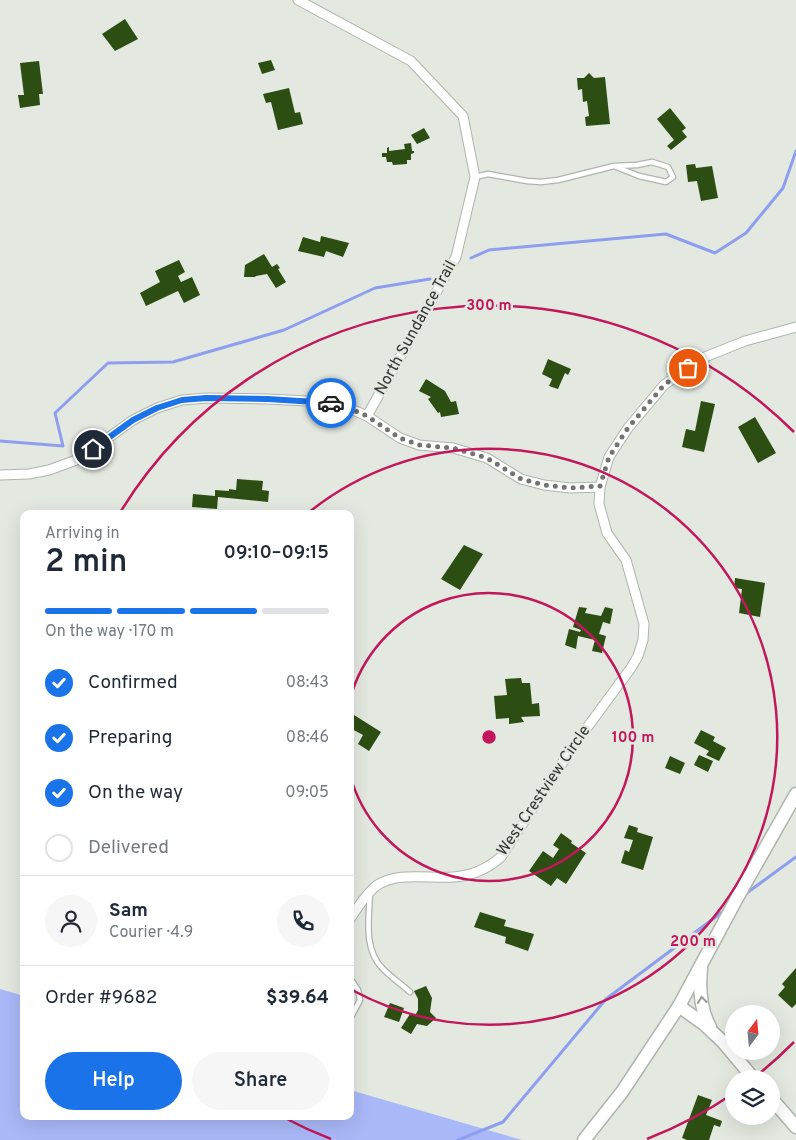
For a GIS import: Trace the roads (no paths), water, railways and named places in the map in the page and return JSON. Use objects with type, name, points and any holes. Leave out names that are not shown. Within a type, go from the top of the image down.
[{"type":"street","name":"North Sundance Trail","points":[[298,0],[411,62],[463,116],[475,177],[456,257],[367,416]]},
{"type":"street","name":"West Crestview Circle","points":[[354,914],[377,885],[390,880],[410,877],[465,876],[489,867],[502,857],[572,748],[631,668],[638,656],[643,640],[644,624],[626,560],[607,533],[599,504],[600,486],[609,457],[628,428],[664,385],[700,359],[745,341],[796,327]]},
{"type":"street","points":[[0,475],[29,474],[49,470],[79,459],[133,420],[157,408],[182,400],[206,398],[268,399],[326,402],[344,406],[367,416],[400,438],[419,445],[453,448],[487,458],[521,479],[544,485],[570,488],[600,486]]},
{"type":"street","points":[[584,1140],[622,1092],[679,1006],[796,794]]},
{"type":"street","points":[[702,964],[700,988],[703,1014],[714,1034]]},
{"type":"street","points":[[679,1006],[714,1034],[746,1070]]},
{"type":"street","points":[[780,1108],[796,1127]]},
{"type":"lane","points":[[475,177],[488,174],[541,182],[558,180],[614,166],[652,162],[668,168],[673,177],[666,182],[640,176],[614,166]]},
{"type":"lane","points":[[370,892],[368,927],[374,956],[382,968],[410,992]]},
{"type":"lane","points":[[354,984],[358,990],[360,1000],[354,1013]]},
{"type":"waterway","points":[[471,258],[489,250],[666,234],[715,253],[746,233],[783,188],[796,151]]},
{"type":"waterway","points":[[0,441],[63,446],[55,413],[108,363],[173,362],[284,330],[375,288],[430,279]]},
{"type":"waterway","points":[[744,895],[796,857]]},
{"type":"waterway","points":[[458,1140],[503,1122],[606,999],[725,910]]}]
